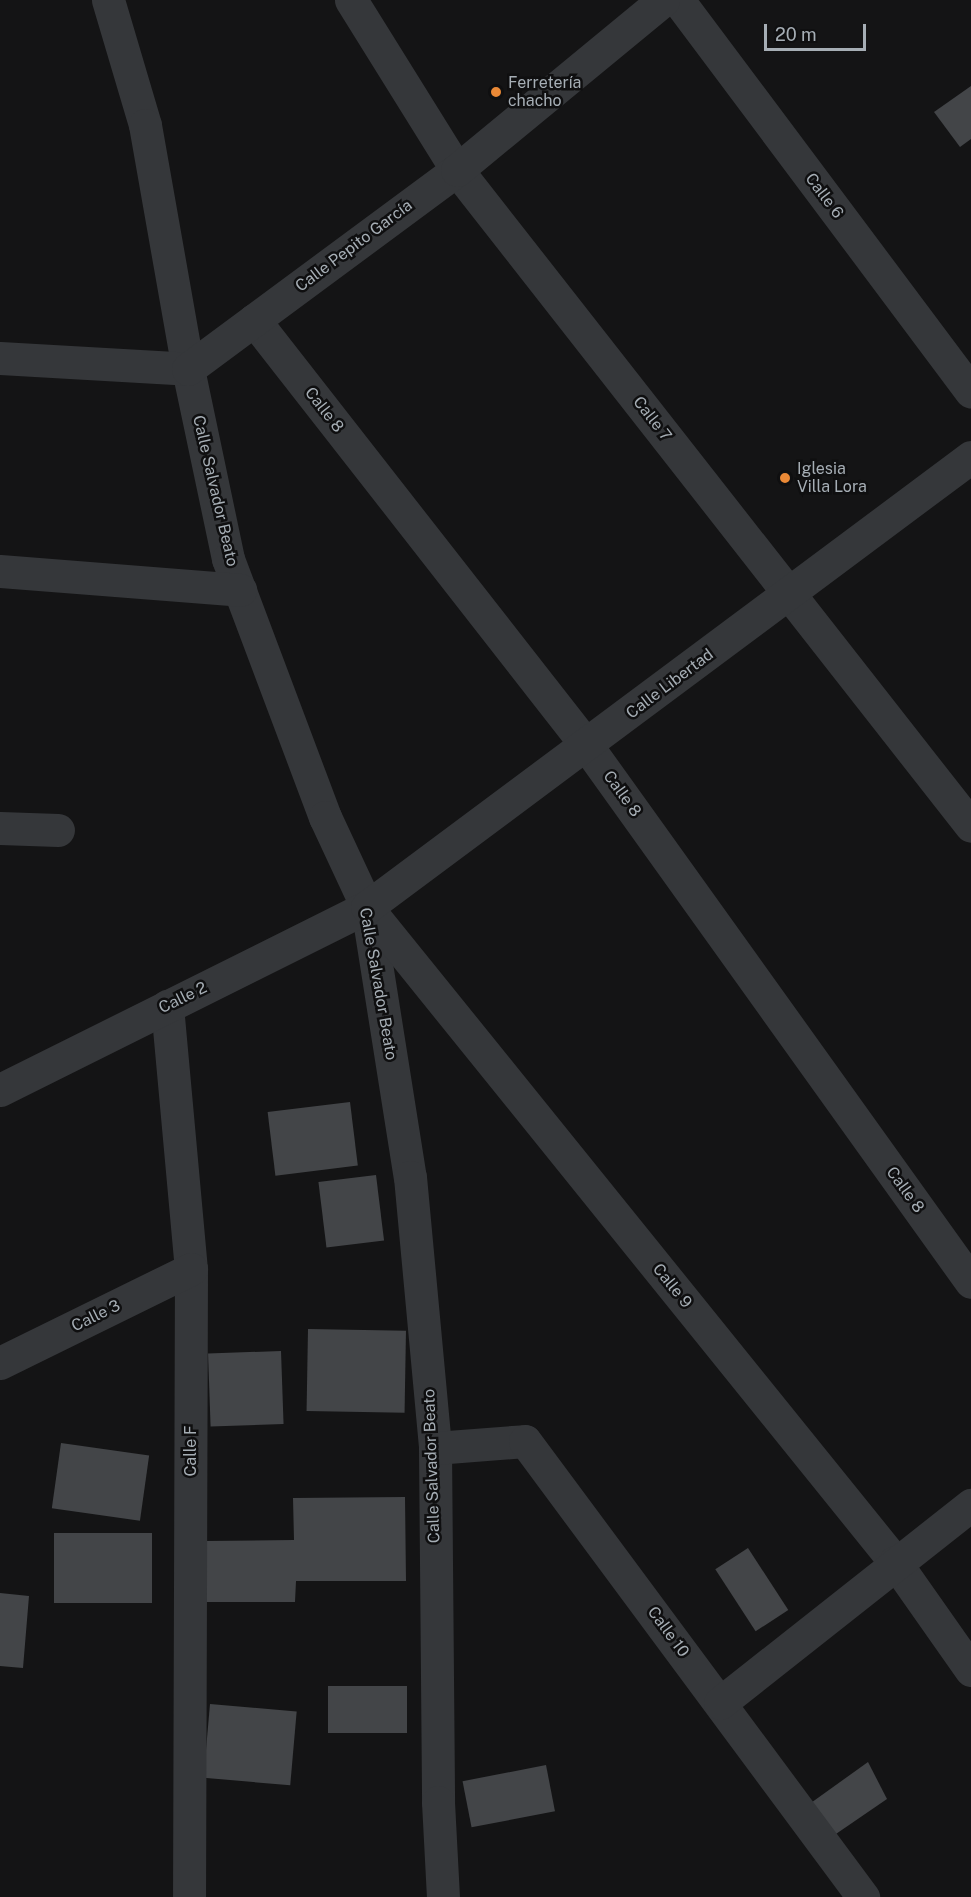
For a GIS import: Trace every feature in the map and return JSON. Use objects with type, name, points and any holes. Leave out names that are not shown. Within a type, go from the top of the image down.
[{"type":"street","name":"Calle Salvador Beato","points":[[108,0],[145,125],[188,369],[228,559],[325,817],[367,907],[410,1177],[435,1448],[438,1802],[443,1897]]},
{"type":"street","name":"Calle 7","points":[[351,0],[457,170],[971,826]]},
{"type":"street","name":"Calle Pepito García","points":[[188,369],[457,170],[663,0]]},
{"type":"street","name":"Calle 6","points":[[678,0],[971,392]]},
{"type":"street","name":"Calle 8","points":[[254,320],[587,746],[971,1282]]},
{"type":"street","points":[[0,358],[188,369]]},
{"type":"street","name":"Calle Libertad","points":[[367,907],[587,746],[971,457]]},
{"type":"street","points":[[0,572],[240,590]]},
{"type":"street","points":[[0,828],[58,830]]},
{"type":"street","name":"Calle 2","points":[[0,1090],[367,907]]},
{"type":"street","name":"Calle 9","points":[[367,907],[895,1562],[971,1670]]},
{"type":"street","name":"Calle F","points":[[167,1006],[192,1269],[189,1897]]},
{"type":"street","name":"Calle 3","points":[[0,1363],[192,1269]]},
{"type":"street","name":"Calle 10","points":[[435,1448],[525,1441],[863,1897]]},
{"type":"street","points":[[720,1704],[895,1562],[971,1504]]},
{"type":"building","points":[[971,86],[971,139],[960,147],[934,112]]},
{"type":"building","points":[[350,1102],[358,1166],[275,1176],[268,1112]]},
{"type":"building","points":[[376,1175],[384,1241],[326,1248],[318,1182]]},
{"type":"building","points":[[308,1329],[406,1331],[405,1413],[307,1411]]},
{"type":"building","points":[[281,1351],[284,1424],[211,1427],[208,1354]]},
{"type":"building","points":[[61,1443],[149,1455],[140,1521],[52,1508]]},
{"type":"building","points":[[405,1497],[406,1581],[296,1581],[295,1602],[206,1602],[206,1541],[294,1540],[293,1498]]},
{"type":"building","points":[[54,1533],[152,1533],[152,1603],[54,1603]]},
{"type":"building","points":[[748,1548],[788,1610],[756,1631],[715,1569]]},
{"type":"building","points":[[0,1593],[29,1596],[23,1668],[0,1666]]},
{"type":"building","points":[[328,1686],[407,1686],[407,1733],[328,1733]]},
{"type":"building","points":[[210,1704],[297,1712],[290,1785],[204,1778]]},
{"type":"building","points":[[868,1762],[887,1799],[833,1836],[808,1805]]},
{"type":"building","points":[[546,1765],[555,1811],[472,1827],[463,1781]]},
{"type":"place","name":"Ferretería chacho","points":[[496,92]]},
{"type":"place","name":"Iglesia Villa Lora","points":[[785,478]]}]
